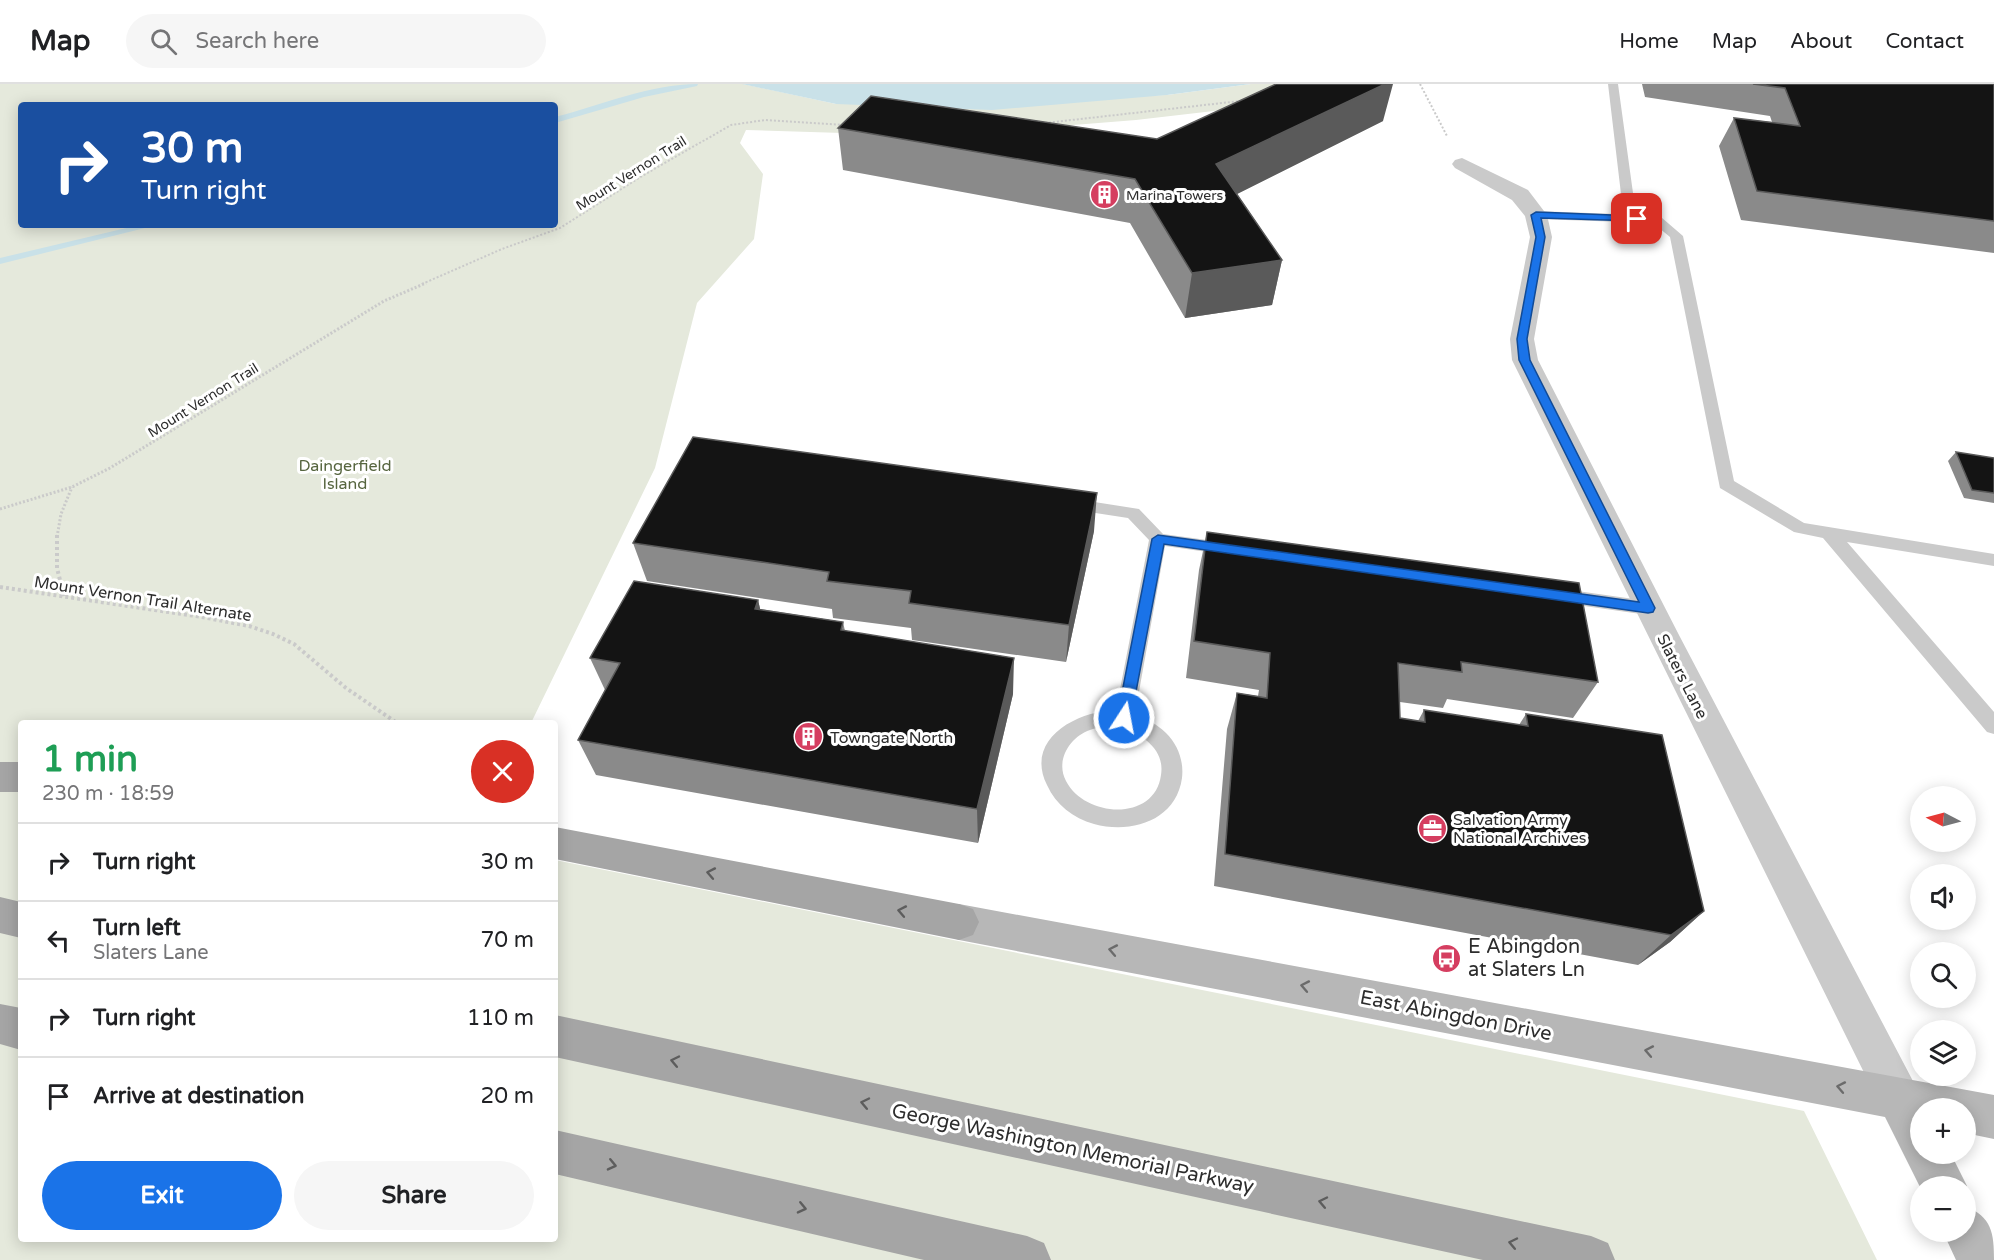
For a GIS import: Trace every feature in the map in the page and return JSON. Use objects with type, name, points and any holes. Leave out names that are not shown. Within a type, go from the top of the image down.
[{"type":"main road","points":[[0,777],[18,777]]},
{"type":"main road","points":[[558,844],[959,922]]},
{"type":"main road","points":[[0,915],[18,919]]},
{"type":"main road","points":[[0,1024],[18,1028]]},
{"type":"main road","name":"George Washington Memorial Parkway","points":[[558,1036],[1591,1260]]},
{"type":"main road","points":[[558,1153],[1027,1260]]},
{"type":"street","points":[[1462,164],[1520,195],[1536,215]]},
{"type":"street","name":"Slaters Lane","points":[[1536,215],[1541,237],[1522,339],[1525,360],[1648,608],[1910,1120]]},
{"type":"street","name":"East Abingdon Drive","points":[[959,922],[1910,1100]]},
{"type":"street","points":[[1976,1113],[1994,1117]]},
{"type":"street","points":[[1971,1242],[1980,1260]]},
{"type":"lane","points":[[1613,84],[1627,194],[1676,236],[1726,484],[1800,528],[1994,560]]},
{"type":"lane","points":[[1536,215],[1657,219]]},
{"type":"lane","points":[[1054,502],[1133,513],[1158,539],[1241,551]]},
{"type":"lane","points":[[1830,533],[1994,726]]},
{"type":"lane","points":[[1124,718],[1158,539]]},
{"type":"lane","points":[[1536,592],[1648,608]]},
{"type":"lane","points":[[1124,718],[1154,734],[1166,747],[1172,763],[1173,779],[1167,795],[1155,808],[1139,817],[1119,820],[1099,818],[1079,810],[1064,797],[1054,781],[1051,764],[1056,748],[1066,734],[1081,724],[1100,719],[1124,718]]},
{"type":"path","points":[[1420,84],[1462,164]]},
{"type":"path","points":[[1039,123],[1248,100]]},
{"type":"path","name":"Mount Vernon Trail","points":[[0,509],[72,488],[214,407],[384,301],[502,249],[560,228],[642,176],[731,125],[765,120],[849,125]]},
{"type":"path","points":[[64,596],[56,574],[58,520],[72,488]]},
{"type":"path","name":"Mount Vernon Trail Alternate","points":[[0,587],[202,617],[249,626],[273,634],[294,644],[346,688],[393,720]]},
{"type":"green space","name":"Daingerfield Island","points":[[0,84],[743,84],[836,104],[1167,95],[1251,84],[1358,84],[1326,98],[1136,120],[1023,129],[875,134],[746,130],[740,143],[763,174],[754,239],[697,303],[655,468],[532,720],[18,720],[18,1242],[558,1242],[558,861],[1804,1111],[1877,1260],[0,1260]]},
{"type":"water","points":[[742,84],[1251,84],[1167,95],[992,110],[836,104]]},
{"type":"building","points":[[1276,84],[1385,84],[1216,164],[1282,260],[1192,273],[1135,179],[838,128],[871,96],[1157,139]]},
{"type":"building","points":[[1753,84],[1994,84],[1994,221],[1757,191],[1734,118],[1800,126],[1785,88]]},
{"type":"building","points":[[693,437],[1097,493],[1069,625],[909,603],[911,591],[827,581],[829,572],[633,543]]},
{"type":"building","points":[[1956,452],[1994,458],[1994,493],[1972,490]]},
{"type":"building","points":[[1207,532],[1579,583],[1598,682],[1461,662],[1462,672],[1398,663],[1400,718],[1425,722],[1424,710],[1528,726],[1526,714],[1662,735],[1704,911],[1671,935],[1225,854],[1237,693],[1267,698],[1270,653],[1194,641]]},
{"type":"building","name":"Towngate North","points":[[634,581],[758,600],[755,609],[843,622],[841,630],[1014,658],[977,809],[578,740],[620,663],[590,658]]},
{"type":"waterway","points":[[558,119],[641,95],[694,84]]},
{"type":"waterway","points":[[0,261],[139,228]]},
{"type":"place","name":"Marina Towers","points":[[1105,195]]},
{"type":"place","name":"Towngate North","points":[[809,737]]},
{"type":"place","name":"Salvation Army National Archives","points":[[1432,828]]},
{"type":"place","name":"E Abingdon at Slaters Ln","points":[[1447,958]]},
{"type":"route","points":[[1124,718],[1158,539],[1648,608],[1525,360],[1522,339],[1541,237],[1536,215],[1637,219]]}]
